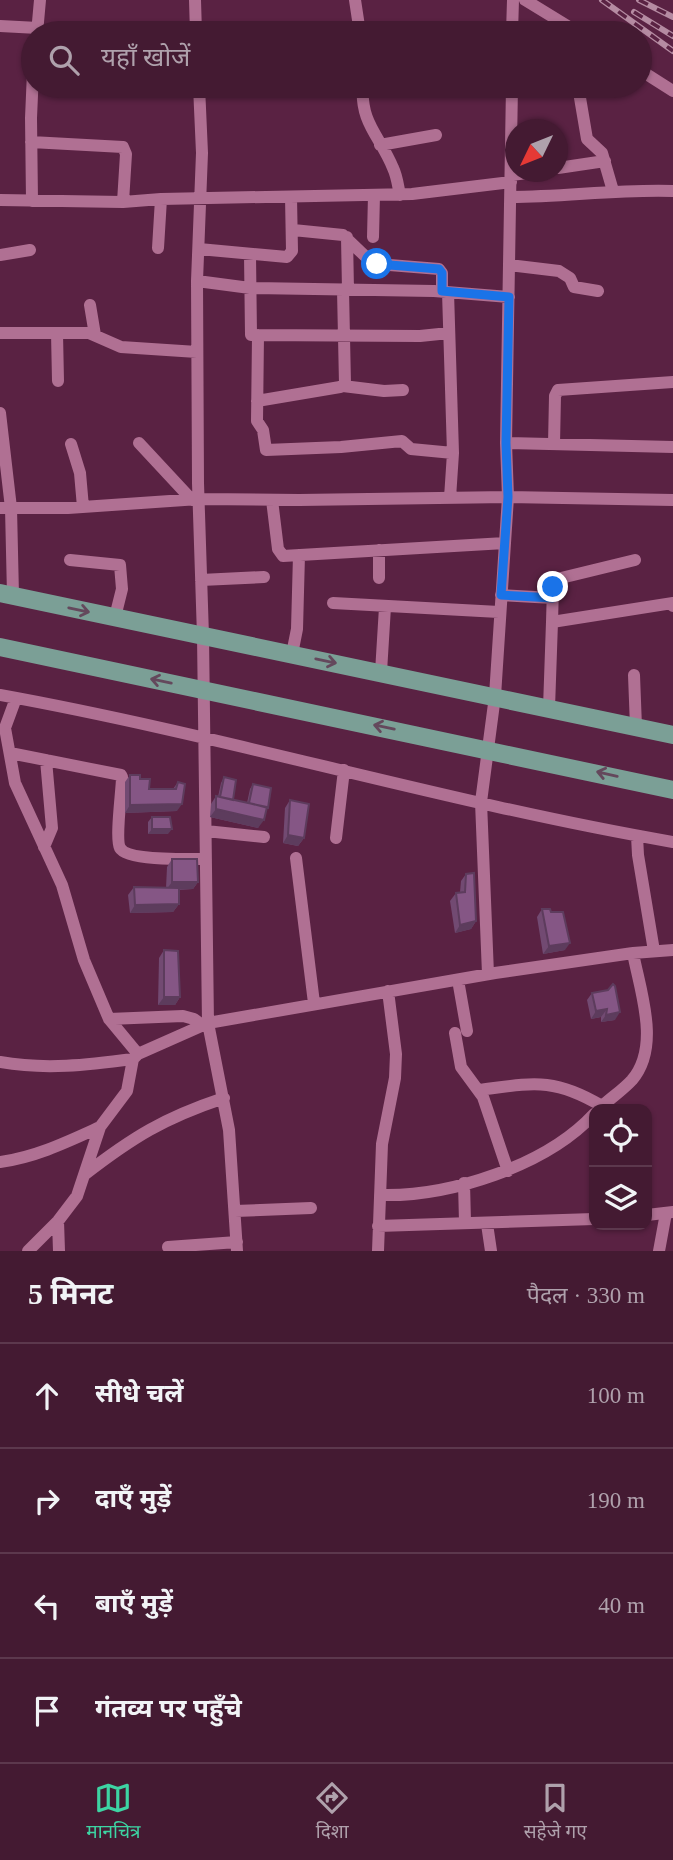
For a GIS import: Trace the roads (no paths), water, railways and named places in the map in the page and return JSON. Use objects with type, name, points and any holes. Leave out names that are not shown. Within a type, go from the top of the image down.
[{"type":"main road","points":[[6,594],[673,735]]},
{"type":"main road","points":[[0,647],[673,790]]},
{"type":"street","points":[[38,21],[40,0]]},
{"type":"street","points":[[195,0],[196,21]]},
{"type":"street","points":[[355,0],[358,21]]},
{"type":"street","points":[[512,21],[513,0]]},
{"type":"street","points":[[525,0],[558,21]]},
{"type":"street","points":[[0,26],[21,29]]},
{"type":"street","points":[[652,78],[673,91]]},
{"type":"street","points":[[32,98],[32,201]]},
{"type":"street","points":[[168,1247],[237,1246],[229,1130],[224,1098],[205,1024],[203,636],[195,499],[197,281],[201,198],[199,98]]},
{"type":"street","points":[[363,98],[363,110],[393,166],[400,195]]},
{"type":"street","points":[[512,98],[512,119]]},
{"type":"street","points":[[581,98],[587,139],[601,151],[613,191]]},
{"type":"street","points":[[380,145],[436,135]]},
{"type":"street","points":[[31,142],[124,147],[126,154],[123,202]]},
{"type":"street","points":[[568,167],[605,161]]},
{"type":"street","points":[[0,200],[123,202],[400,195],[505,179]]},
{"type":"street","points":[[488,975],[481,802],[495,696],[508,497],[506,443],[511,182]]},
{"type":"street","points":[[511,197],[549,197],[613,191],[673,191]]},
{"type":"street","points":[[373,237],[374,195]]},
{"type":"street","points":[[199,249],[287,257],[292,251],[291,197]]},
{"type":"street","points":[[159,248],[161,199]]},
{"type":"street","points":[[293,230],[336,233],[347,237],[366,257],[377,264],[439,269],[442,273],[449,333],[453,453],[450,498]]},
{"type":"street","points":[[343,386],[346,378],[344,336],[347,237]]},
{"type":"street","points":[[0,255],[30,250]]},
{"type":"street","points":[[250,254],[251,335],[420,336],[449,333]]},
{"type":"street","points":[[509,265],[559,271],[570,278],[575,287],[598,291]]},
{"type":"street","points":[[197,281],[250,288],[445,292],[509,297]]},
{"type":"street","points":[[90,305],[95,335]]},
{"type":"street","points":[[0,333],[95,335],[121,347],[198,352]]},
{"type":"street","points":[[57,333],[58,380]]},
{"type":"street","points":[[258,335],[257,421],[263,430],[265,449],[341,447],[402,441],[411,449],[453,453]]},
{"type":"street","points":[[554,444],[555,396],[558,390],[673,382]]},
{"type":"street","points":[[257,401],[343,386],[384,391],[403,390]]},
{"type":"street","points":[[0,413],[6,594]]},
{"type":"street","points":[[139,443],[195,499]]},
{"type":"street","points":[[506,443],[673,447]]},
{"type":"street","points":[[71,444],[80,473],[83,507]]},
{"type":"street","points":[[5,508],[83,507],[195,499],[508,497],[673,500]]},
{"type":"street","points":[[272,500],[279,552],[283,556],[505,543]]},
{"type":"street","points":[[379,578],[380,550]]},
{"type":"street","points":[[292,654],[298,629],[299,555]]},
{"type":"street","points":[[70,560],[120,565],[122,589],[114,617]]},
{"type":"street","points":[[549,708],[555,581],[635,560]]},
{"type":"street","points":[[201,580],[264,578]]},
{"type":"street","points":[[501,595],[553,598]]},
{"type":"street","points":[[332,603],[499,612]]},
{"type":"street","points":[[552,622],[673,604]]},
{"type":"street","points":[[381,672],[385,607]]},
{"type":"street","points":[[634,675],[636,727]]},
{"type":"street","points":[[0,695],[123,719],[481,802],[673,842]]},
{"type":"street","points":[[16,698],[3,731],[15,783],[62,886],[84,960],[109,1019],[135,1057],[127,1091],[100,1127],[76,1196],[58,1221],[28,1251]]},
{"type":"street","points":[[10,753],[122,776],[118,838],[120,849],[137,856],[206,859]]},
{"type":"street","points":[[44,847],[52,828],[46,760]]},
{"type":"street","points":[[336,838],[344,770]]},
{"type":"street","points":[[205,831],[264,837]]},
{"type":"street","points":[[637,836],[654,951]]},
{"type":"street","points":[[296,858],[314,1003]]},
{"type":"street","points":[[0,1062],[30,1067],[68,1067],[135,1057],[205,1024],[458,979],[633,953],[673,950]]},
{"type":"street","points":[[605,1104],[632,1079],[638,1070],[644,1050],[647,1024],[633,953]]},
{"type":"street","points":[[458,979],[461,1067],[479,1090],[508,1171]]},
{"type":"street","points":[[378,1251],[382,1144],[395,1078],[396,1054],[388,991]]},
{"type":"street","points":[[109,1019],[183,1016],[205,1024]]},
{"type":"street","points":[[479,1090],[537,1082],[580,1093],[592,1104]]},
{"type":"street","points":[[83,1176],[132,1139],[167,1119],[224,1098]]},
{"type":"street","points":[[380,1195],[414,1194],[508,1171],[541,1156],[566,1139],[589,1118]]},
{"type":"street","points":[[0,1162],[39,1153],[100,1127]]},
{"type":"street","points":[[464,1183],[466,1222]]},
{"type":"street","points":[[235,1211],[311,1208]]},
{"type":"street","points":[[659,1251],[669,1212]]},
{"type":"street","points":[[378,1226],[589,1219]]},
{"type":"street","points":[[58,1221],[59,1251]]},
{"type":"street","points":[[487,1224],[492,1251]]},
{"type":"railway","points":[[602,0],[631,21]]},
{"type":"railway","points":[[639,0],[673,17]]},
{"type":"railway","points":[[634,12],[649,21]]},
{"type":"railway","points":[[652,23],[673,36]]},
{"type":"railway","points":[[652,36],[673,51]]}]
